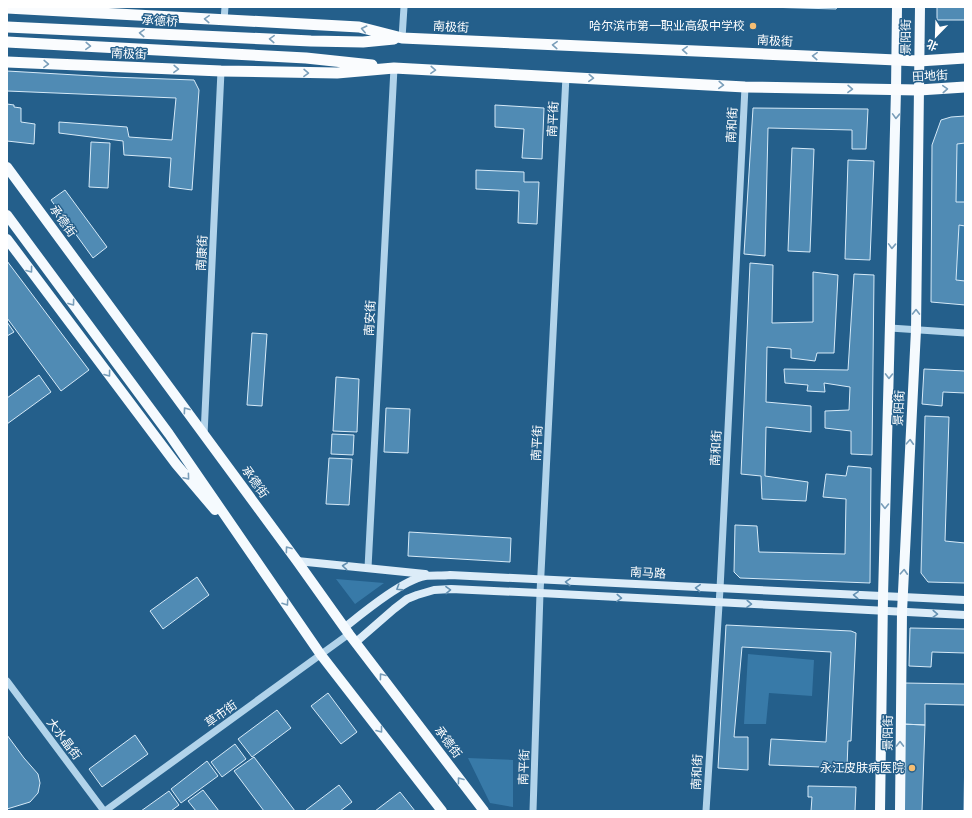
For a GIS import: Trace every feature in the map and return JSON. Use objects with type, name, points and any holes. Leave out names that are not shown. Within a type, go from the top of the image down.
[{"type":"highway","name":"南极街","points":[[7,8],[359,27],[402,38],[896,60]]},
{"type":"highway","name":"承德桥","points":[[7,27],[311,41],[363,42],[402,38]]},
{"type":"highway","points":[[7,42],[306,58],[394,68]]},
{"type":"highway","name":"田地街","points":[[896,60],[919,61],[965,58]]},
{"type":"highway","name":"南极街","points":[[7,62],[221,71],[337,73],[394,68],[745,86],[896,90]]},
{"type":"highway","name":"田地街","points":[[896,90],[965,87]]},
{"type":"main road","name":"景阳街","points":[[880,811],[883,597],[897,7]]},
{"type":"main road","name":"景阳街","points":[[900,811],[902,597],[916,330],[920,7]]},
{"type":"main road","name":"承德街","points":[[7,167],[347,630],[484,811]]},
{"type":"main road","points":[[7,215],[169,434],[321,655],[442,811]]},
{"type":"main road","points":[[7,239],[176,464],[256,559]]},
{"type":"main road","points":[[297,561],[440,576]]},
{"type":"main road","name":"南马路","points":[[347,630],[397,589],[414,580],[426,576],[965,600]]},
{"type":"main road","points":[[356,642],[407,599],[428,592],[451,590],[965,616]]},
{"type":"street","points":[[224,20],[225,7]]},
{"type":"street","points":[[402,38],[404,7]]},
{"type":"street","name":"南安街","points":[[368,568],[394,68]]},
{"type":"street","name":"南康街","points":[[204,435],[221,71]]},
{"type":"street","name":"南平街","points":[[533,811],[540,594],[566,76]]},
{"type":"street","name":"南和街","points":[[706,811],[720,589],[745,86]]},
{"type":"street","points":[[890,328],[965,333]]},
{"type":"street","name":"草市街","points":[[104,811],[321,655],[347,630]]},
{"type":"street","name":"大水晶街","points":[[7,681],[104,811]]},
{"type":"shaded area","points":[[965,143],[965,202],[956,202],[957,144]]},
{"type":"shaded area","points":[[959,225],[965,226],[965,281],[956,280]]},
{"type":"shaded area","points":[[336,579],[384,583],[355,604]]},
{"type":"shaded area","points":[[748,654],[814,660],[812,696],[769,693],[766,724],[744,724]]},
{"type":"shaded area","points":[[468,758],[513,760],[513,807],[490,803]]},
{"type":"building","points":[[765,7],[837,7],[836,9]]},
{"type":"building","points":[[937,7],[965,7],[965,20],[937,20]]},
{"type":"building","points":[[7,71],[194,80],[199,90],[192,190],[169,187],[171,158],[124,155],[123,141],[59,133],[59,122],[127,127],[129,137],[172,140],[176,98],[7,91]]},
{"type":"building","points":[[7,104],[21,108],[21,122],[35,124],[34,144],[7,141]]},
{"type":"building","points":[[495,105],[544,108],[542,159],[522,158],[524,129],[495,127]]},
{"type":"building","points":[[753,108],[868,109],[866,149],[852,149],[852,130],[768,128],[765,256],[744,254]]},
{"type":"building","points":[[965,116],[965,143],[957,144],[956,202],[965,202],[965,226],[959,225],[956,280],[965,281],[965,305],[931,302],[932,145],[941,120],[951,117]]},
{"type":"building","points":[[91,142],[110,143],[108,188],[89,187]]},
{"type":"building","points":[[792,148],[814,149],[810,252],[788,251]]},
{"type":"building","points":[[848,160],[874,161],[870,260],[845,259]]},
{"type":"building","points":[[476,170],[524,172],[524,182],[539,182],[537,224],[518,223],[519,191],[476,189]]},
{"type":"building","points":[[65,190],[107,247],[93,258],[51,200]]},
{"type":"building","points":[[7,261],[89,370],[61,391],[7,318]]},
{"type":"building","points":[[750,263],[773,265],[772,323],[813,322],[813,272],[838,275],[834,353],[817,353],[815,361],[791,358],[791,349],[767,347],[766,402],[811,406],[811,432],[766,427],[765,476],[808,482],[806,501],[762,499],[761,476],[741,474]]},
{"type":"building","points":[[854,274],[874,275],[872,455],[851,454],[851,431],[825,428],[825,411],[849,410],[850,387],[824,383],[825,392],[807,391],[808,385],[785,383],[784,369],[848,370]]},
{"type":"building","points":[[7,322],[14,332],[7,336]]},
{"type":"building","points":[[252,333],[267,334],[262,406],[247,405]]},
{"type":"building","points":[[924,369],[965,371],[965,393],[943,392],[942,406],[922,404]]},
{"type":"building","points":[[39,375],[51,392],[7,424],[7,398]]},
{"type":"building","points":[[336,377],[359,379],[357,432],[333,431]]},
{"type":"building","points":[[386,408],[410,409],[408,453],[384,452]]},
{"type":"building","points":[[925,416],[949,417],[945,541],[965,543],[965,583],[928,582],[921,573]]},
{"type":"building","points":[[332,434],[354,435],[353,455],[331,454]]},
{"type":"building","points":[[329,458],[352,459],[349,505],[326,504]]},
{"type":"building","points":[[848,466],[871,468],[870,583],[740,578],[734,572],[735,525],[757,526],[759,552],[845,554],[846,499],[823,497],[826,474],[846,476]]},
{"type":"building","points":[[409,532],[511,538],[510,562],[408,556]]},
{"type":"building","points":[[197,577],[209,595],[163,629],[150,611]]},
{"type":"building","points":[[726,625],[851,631],[856,633],[851,741],[848,741],[847,768],[769,765],[771,739],[826,742],[831,652],[742,647],[734,737],[748,737],[748,770],[718,768]]},
{"type":"building","points":[[910,628],[965,629],[965,653],[932,652],[931,667],[909,666]]},
{"type":"building","points":[[904,683],[965,684],[965,705],[925,704],[925,725],[902,724]]},
{"type":"building","points":[[328,693],[357,732],[341,744],[311,706]]},
{"type":"building","points":[[277,710],[291,728],[252,757],[238,739]]},
{"type":"building","name":"永江皮肤病医院","points":[[902,724],[925,725],[922,811],[900,811]]},
{"type":"building","points":[[7,735],[38,774],[40,783],[38,793],[30,802],[7,809]]},
{"type":"building","points":[[135,735],[148,754],[102,787],[89,769]]},
{"type":"building","points":[[965,743],[965,811],[964,811]]},
{"type":"building","points":[[235,744],[246,759],[222,777],[211,762]]},
{"type":"building","points":[[254,757],[295,811],[264,811],[234,771]]},
{"type":"building","points":[[207,761],[218,776],[181,803],[171,789]]},
{"type":"building","points":[[339,785],[352,802],[340,811],[306,811],[306,810]]},
{"type":"building","points":[[808,786],[856,787],[855,811],[811,811],[812,797],[808,797]]},
{"type":"building","points":[[203,790],[219,811],[196,811],[188,801]]},
{"type":"building","points":[[169,791],[179,805],[171,811],[141,811]]},
{"type":"building","points":[[400,792],[415,811],[375,811]]},
{"type":"place","name":"哈尔滨市第一职业高级中学校","points":[[753,26]]},
{"type":"place","name":"永江皮肤病医院","points":[[912,768]]}]
